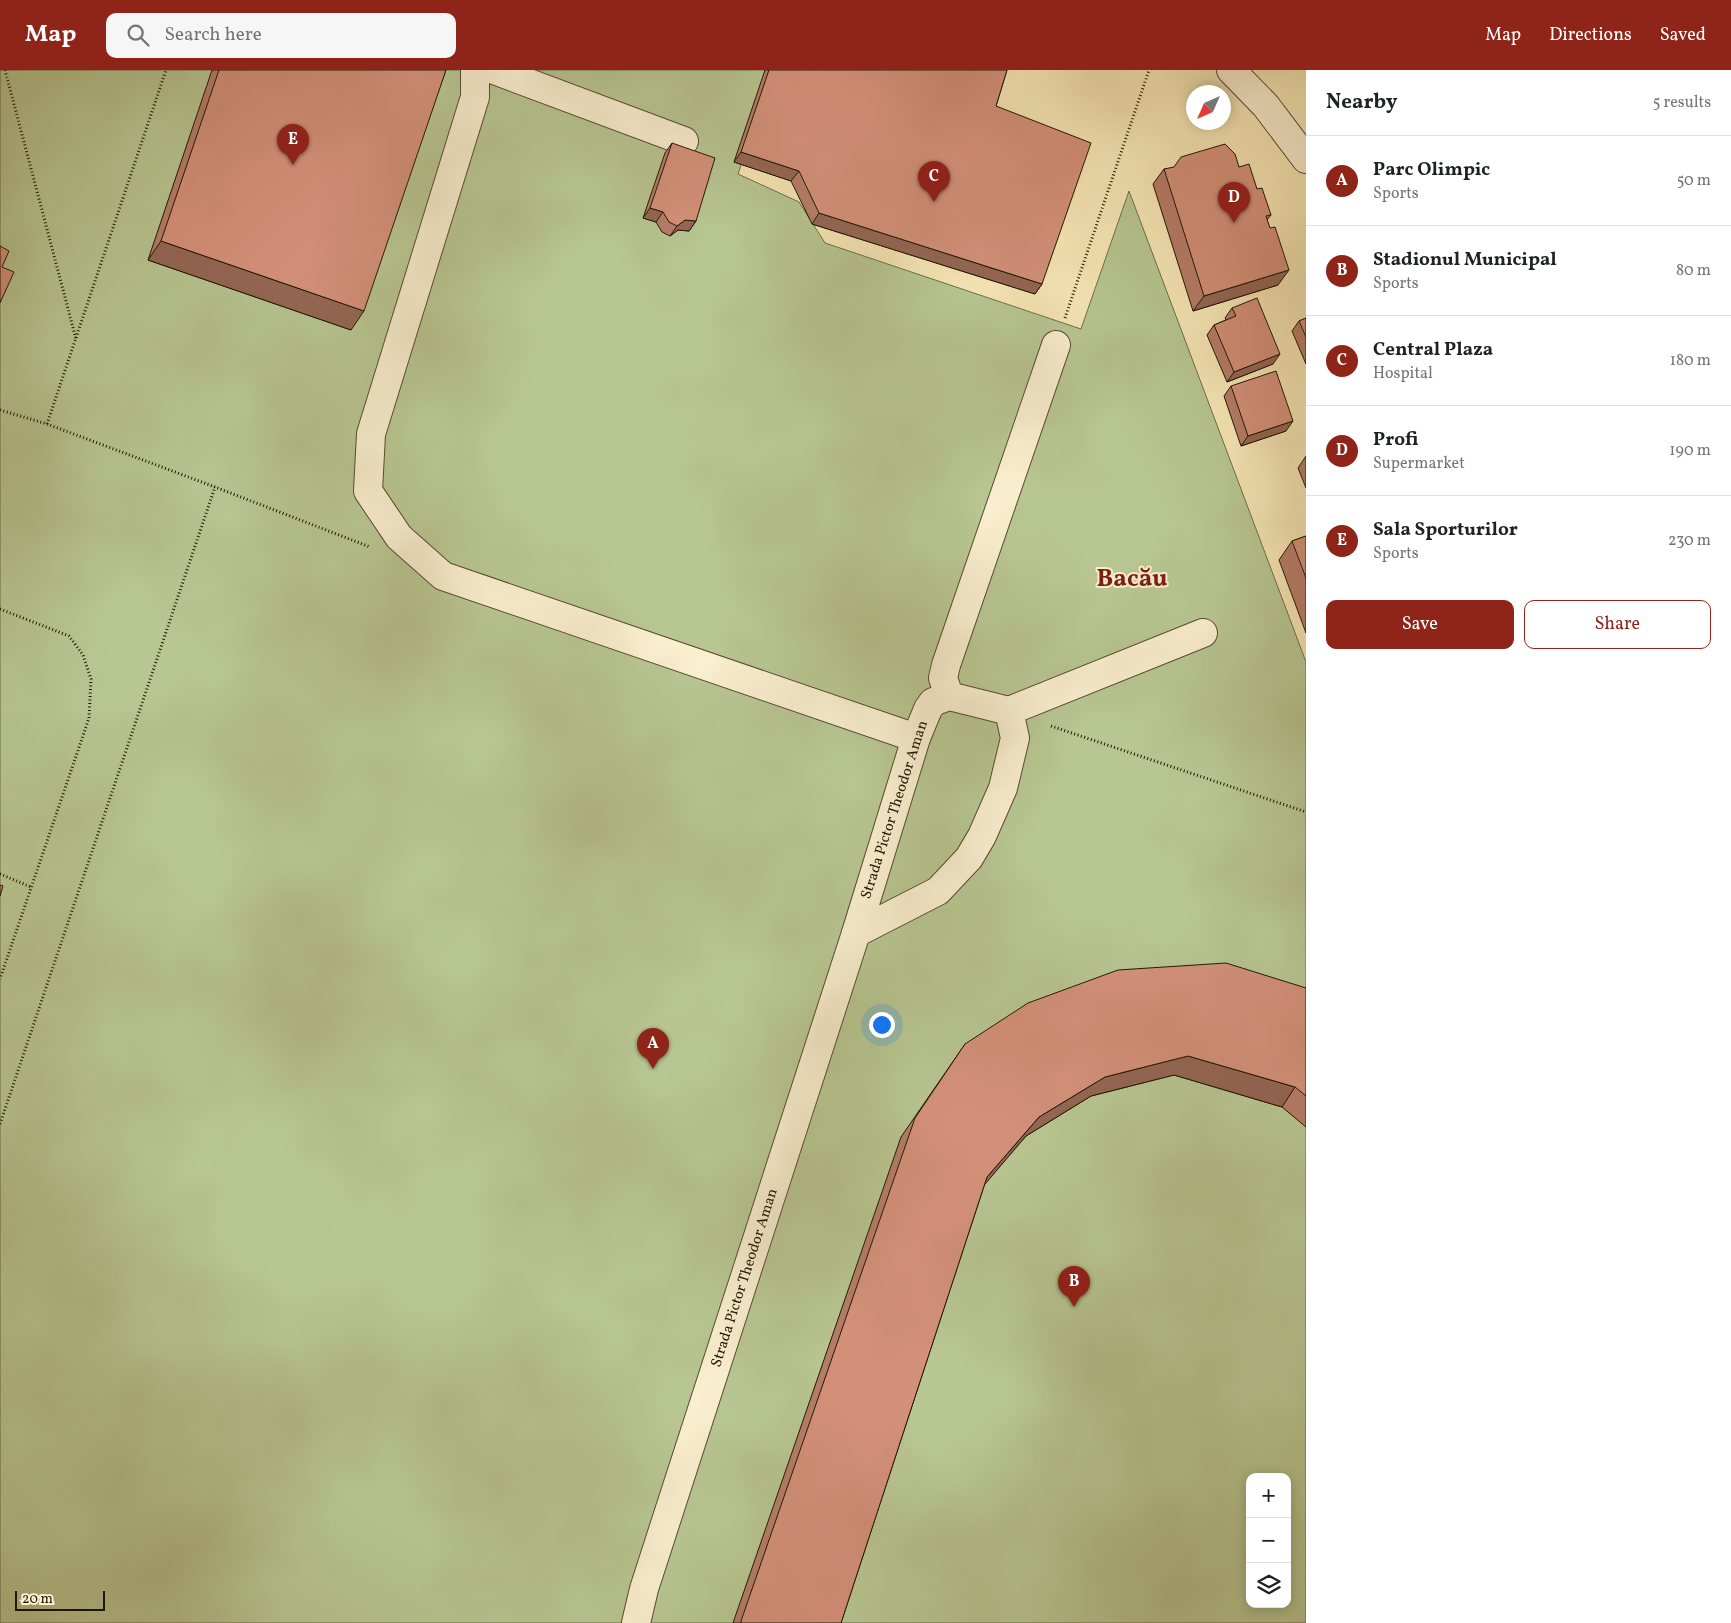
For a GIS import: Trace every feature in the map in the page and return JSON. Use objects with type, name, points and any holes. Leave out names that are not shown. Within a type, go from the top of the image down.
[{"type":"street","points":[[476,70],[475,97],[371,434],[368,491],[399,537],[443,576],[916,738]]},
{"type":"street","points":[[494,70],[684,141]]},
{"type":"street","points":[[1231,70],[1266,106],[1306,159]]},
{"type":"street","points":[[1056,345],[946,665],[943,678],[949,696],[1009,711],[1202,633]]},
{"type":"street","name":"Strada Pictor Theodor Aman","points":[[636,1623],[647,1579],[856,933],[916,738],[928,709],[933,702],[949,696]]},
{"type":"street","name":"Strada Pictor Theodor Aman","points":[[856,933],[938,891],[969,858],[982,836],[1003,788],[1014,738],[1009,711]]},
{"type":"path","points":[[5,70],[76,340]]},
{"type":"path","points":[[47,424],[166,70]]},
{"type":"path","points":[[1056,345],[1149,70]]},
{"type":"path","points":[[0,410],[47,424],[216,487],[370,548]]},
{"type":"path","points":[[0,1124],[216,487]]},
{"type":"path","points":[[0,609],[69,636],[83,655],[91,679],[88,718],[0,979]]},
{"type":"path","points":[[1009,711],[1306,812]]},
{"type":"path","points":[[0,874],[31,887]]},
{"type":"green space","points":[[0,70],[774,70],[738,174],[799,202],[825,243],[1081,329],[1129,191],[1306,662],[1306,1623],[0,1623]]},
{"type":"building","points":[[219,70],[446,70],[364,311],[161,241]]},
{"type":"building","points":[[769,70],[1007,70],[996,106],[1091,143],[1042,284],[819,213],[799,171],[741,152]]},
{"type":"building","points":[[672,143],[715,158],[696,221],[685,220],[677,226],[669,222],[663,212],[650,208]]},
{"type":"building","points":[[1225,144],[1235,154],[1239,167],[1249,164],[1257,189],[1262,188],[1271,215],[1266,216],[1270,228],[1275,227],[1289,270],[1204,296],[1164,169],[1174,167],[1181,157]]},
{"type":"building","points":[[0,246],[9,251],[2,267],[14,272],[0,303]]},
{"type":"building","points":[[1257,298],[1280,354],[1234,372],[1214,325],[1236,316],[1232,308]]},
{"type":"building","points":[[1306,318],[1306,337],[1299,321]]},
{"type":"building","points":[[1276,371],[1293,421],[1248,436],[1231,386]]},
{"type":"building","points":[[1306,536],[1306,578],[1292,541]]},
{"type":"building","points":[[0,885],[3,886],[0,896]]},
{"type":"building","points":[[1226,963],[1306,988],[1306,1096],[1295,1087],[1188,1056],[1105,1077],[1039,1117],[987,1177],[841,1623],[741,1623],[915,1118],[965,1044],[1028,1003],[1118,970]]},
{"type":"place","name":"Sala Sporturilor","points":[[293,165]]},
{"type":"place","name":"Central Plaza","points":[[934,202]]},
{"type":"place","name":"Profi","points":[[1234,223]]},
{"type":"place","name":"Parc Olimpic","points":[[653,1069]]},
{"type":"place","name":"Stadionul Municipal","points":[[1074,1307]]},
{"type":"district","name":"Bacău","points":[[1132,579]]}]
